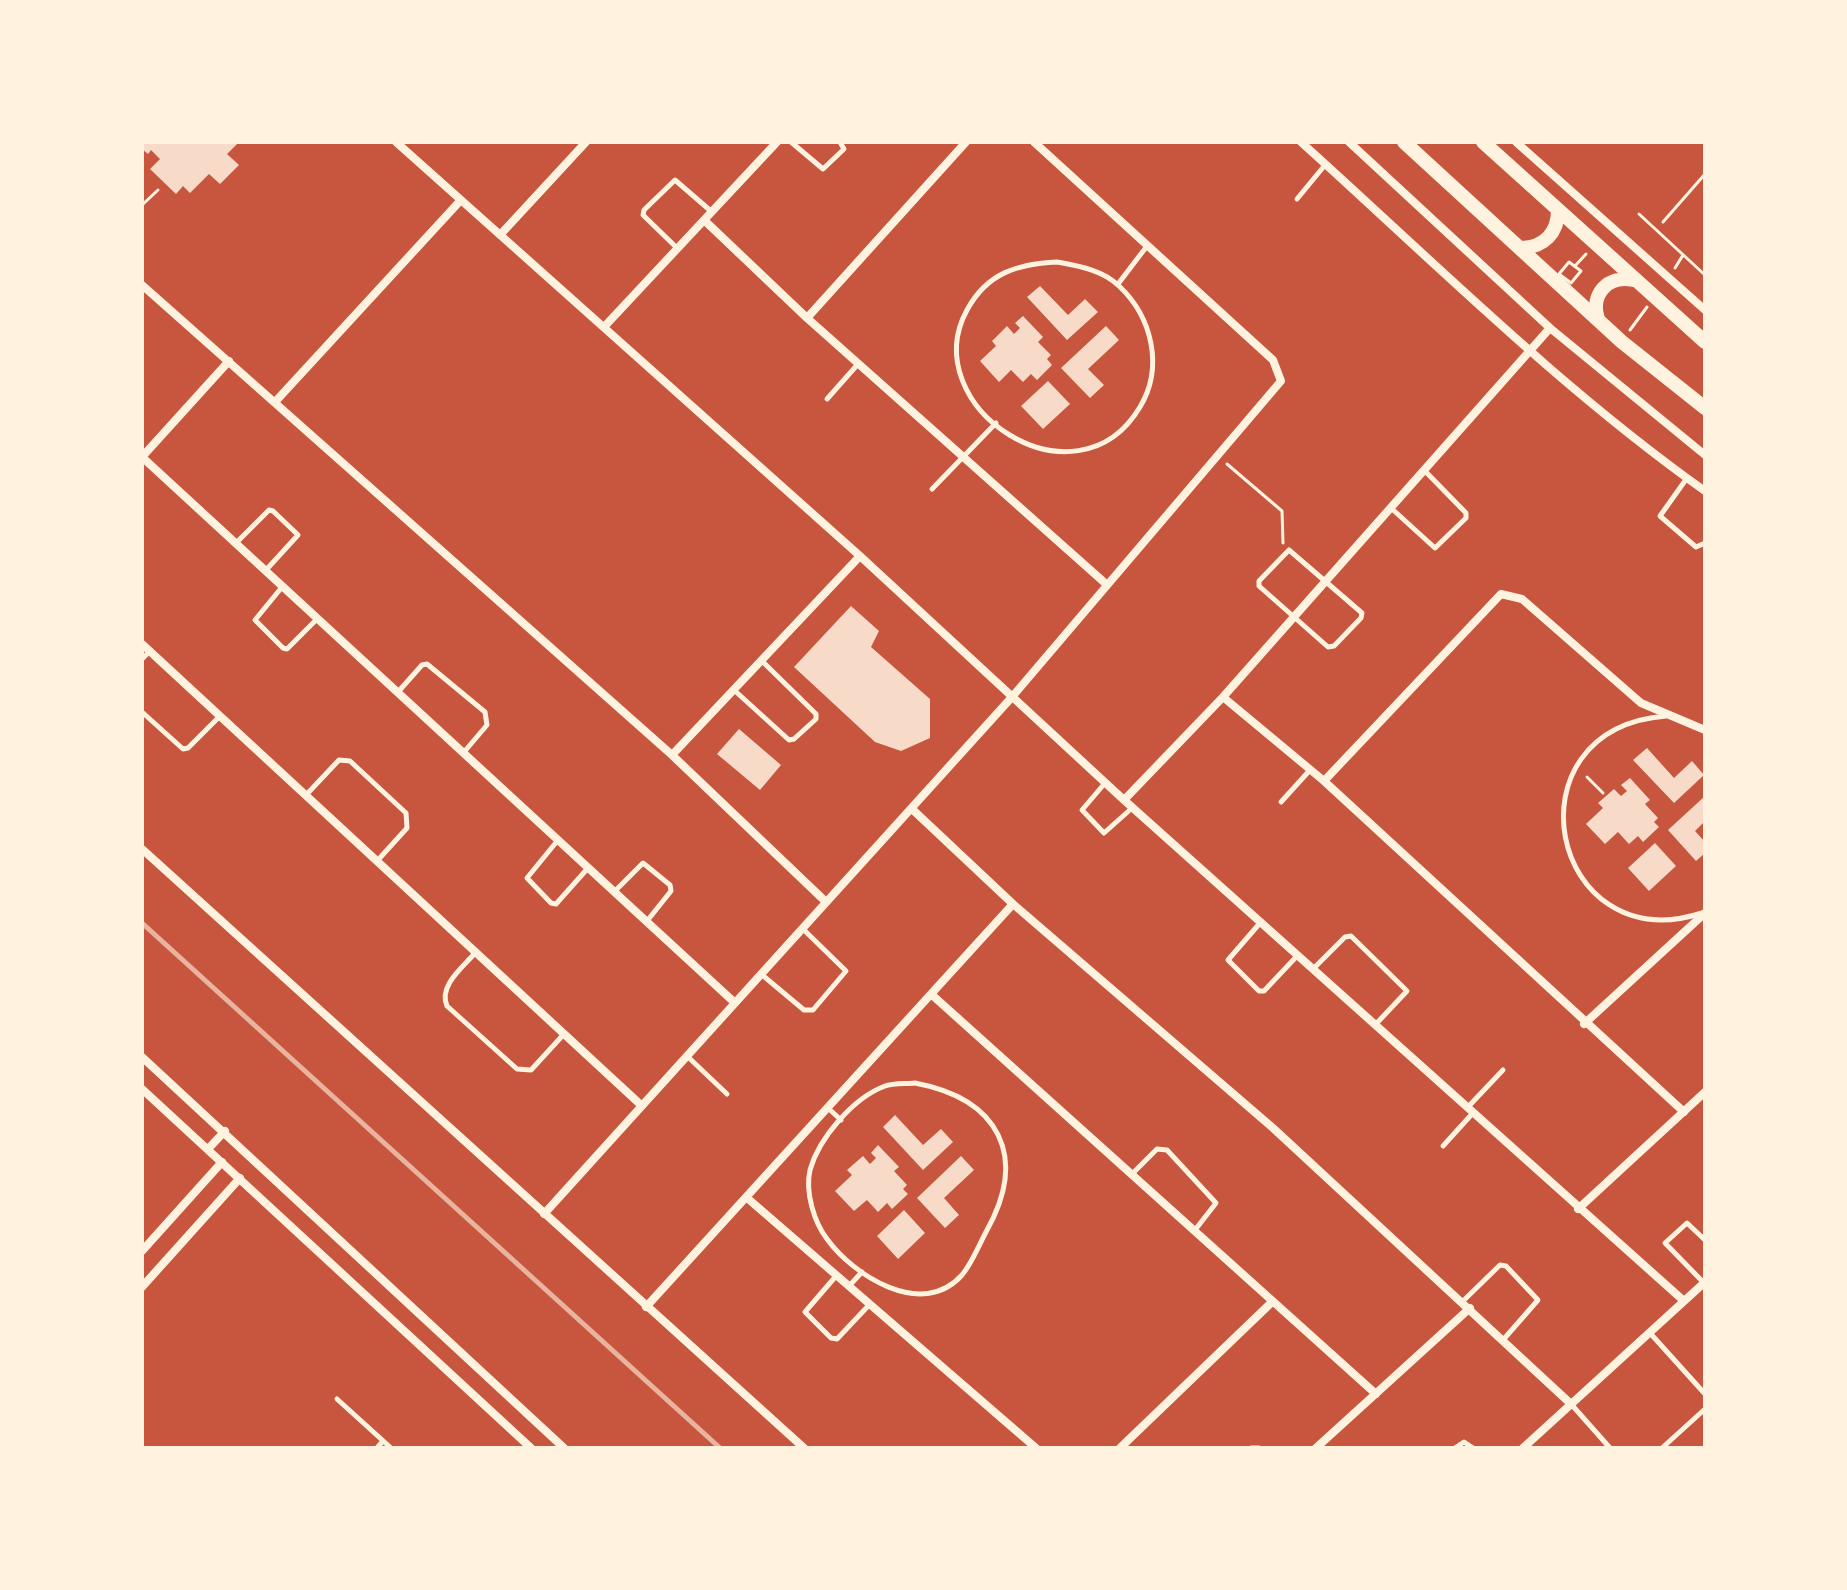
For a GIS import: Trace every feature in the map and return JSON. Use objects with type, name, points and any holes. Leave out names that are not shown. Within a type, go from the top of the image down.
[{"type":"street","points":[[396,142],[860,556],[1469,1112],[1684,1301]]},
{"type":"street","points":[[500,235],[586,142]]},
{"type":"street","points":[[604,327],[777,142]]},
{"type":"street","points":[[807,318],[966,142]]},
{"type":"street","points":[[544,1214],[1012,697],[1105,583],[1272,395],[1281,381],[1273,360],[1034,142]]},
{"type":"street","points":[[1301,142],[1530,351],[1632,438],[1705,491]]},
{"type":"street","points":[[1349,142],[1550,328],[1705,455]]},
{"type":"street","points":[[1404,142],[1598,319],[1705,408]]},
{"type":"street","points":[[1483,142],[1705,342]]},
{"type":"street","points":[[1516,142],[1705,310]]},
{"type":"street","points":[[275,402],[460,201]]},
{"type":"street","points":[[1522,248],[1536,246],[1548,238],[1556,226],[1558,210]]},
{"type":"street","points":[[704,220],[807,318],[1105,583]]},
{"type":"street","points":[[1598,319],[1595,305],[1603,287],[1617,279],[1633,280]]},
{"type":"street","points":[[142,285],[672,755],[825,901]]},
{"type":"street","points":[[1124,800],[1223,697],[1550,328]]},
{"type":"street","points":[[229,361],[142,457],[734,1002]]},
{"type":"street","points":[[672,755],[860,556]]},
{"type":"street","points":[[1324,781],[1501,594],[1522,599],[1641,703],[1705,730]]},
{"type":"street","points":[[142,644],[641,1105]]},
{"type":"street","points":[[1223,697],[1324,781],[1584,1024],[1684,1112]]},
{"type":"street","points":[[912,809],[1013,904],[1273,1128],[1571,1404]]},
{"type":"street","points":[[142,849],[804,1448]]},
{"type":"street","points":[[646,1307],[1013,904]]},
{"type":"street","points":[[1584,1024],[1705,913]]},
{"type":"street","points":[[931,994],[1376,1394]]},
{"type":"street","points":[[142,1057],[564,1448]]},
{"type":"street","points":[[142,1089],[531,1448]]},
{"type":"street","points":[[1578,1209],[1704,1097]]},
{"type":"street","points":[[208,1149],[225,1131]]},
{"type":"street","points":[[142,1251],[222,1162]]},
{"type":"street","points":[[142,1287],[240,1178]]},
{"type":"street","points":[[746,1197],[1036,1448]]},
{"type":"street","points":[[1523,1448],[1704,1283]]},
{"type":"street","points":[[1120,1448],[1272,1302]]},
{"type":"street","points":[[1316,1448],[1466,1305]]},
{"type":"lane","points":[[791,142],[823,169],[844,149],[840,142]]},
{"type":"lane","points":[[1297,199],[1326,165]]},
{"type":"lane","points":[[677,248],[643,215],[644,210],[675,180],[712,212]]},
{"type":"lane","points":[[1118,284],[1148,245]]},
{"type":"lane","points":[[1057,262],[1088,268],[1118,284],[1141,312],[1152,340],[1154,369],[1145,398],[1131,423],[1105,442],[1079,451],[1048,453],[1020,443],[977,407],[961,381],[956,351],[961,321],[975,294],[998,274],[1027,264],[1057,262]]},
{"type":"lane","points":[[827,399],[858,364]]},
{"type":"lane","points":[[932,489],[996,423]]},
{"type":"lane","points":[[1391,508],[1435,548],[1466,518],[1466,513],[1424,470]]},
{"type":"lane","points":[[1687,478],[1660,516],[1696,547],[1705,543]]},
{"type":"lane","points":[[236,543],[271,510],[297,532],[297,537],[265,571]]},
{"type":"lane","points":[[1289,550],[1327,579],[1362,613],[1361,618],[1331,648],[1258,583],[1289,550]]},
{"type":"lane","points":[[283,587],[255,620],[283,648],[287,649],[317,618]]},
{"type":"lane","points":[[142,659],[150,651]]},
{"type":"lane","points":[[733,690],[789,740],[816,719],[816,714],[761,660]]},
{"type":"lane","points":[[397,692],[422,665],[427,664],[485,712],[487,725],[463,753]]},
{"type":"lane","points":[[142,712],[183,749],[188,748],[220,716]]},
{"type":"lane","points":[[1667,716],[1645,718],[1605,734],[1576,766],[1566,787],[1562,822],[1569,857],[1580,878],[1615,909],[1637,917],[1684,919],[1705,913]]},
{"type":"lane","points":[[306,795],[339,760],[350,761],[409,820],[407,828],[377,861]]},
{"type":"lane","points":[[1281,802],[1310,770]]},
{"type":"lane","points":[[1105,782],[1082,810],[1104,833],[1108,833],[1133,807]]},
{"type":"lane","points":[[558,840],[527,878],[551,903],[556,904],[588,868]]},
{"type":"lane","points":[[614,892],[643,863],[670,885],[671,891],[647,922]]},
{"type":"lane","points":[[1260,923],[1228,960],[1259,991],[1264,991],[1297,956]]},
{"type":"lane","points":[[760,973],[809,1011],[845,975],[845,968],[801,927]]},
{"type":"lane","points":[[1312,970],[1347,935],[1351,936],[1407,991],[1375,1026]]},
{"type":"lane","points":[[476,952],[445,988],[443,997],[447,1006],[517,1069],[524,1071],[531,1070],[564,1034]]},
{"type":"lane","points":[[686,1054],[727,1094]]},
{"type":"lane","points":[[1443,1146],[1503,1070]]},
{"type":"lane","points":[[915,1083],[945,1089],[971,1103],[992,1124],[1006,1151],[1005,1192],[961,1276],[943,1287],[922,1292],[900,1292],[880,1285],[862,1272],[838,1254],[820,1230],[810,1202],[810,1171],[827,1136],[852,1107],[885,1086],[915,1083]]},
{"type":"lane","points":[[828,1108],[841,1120]]},
{"type":"lane","points":[[1131,1174],[1157,1149],[1167,1150],[1216,1203],[1194,1231]]},
{"type":"lane","points":[[1704,1283],[1665,1243],[1687,1223],[1705,1240]]},
{"type":"lane","points":[[1466,1305],[1500,1265],[1506,1266],[1538,1300],[1503,1340]]},
{"type":"lane","points":[[849,1286],[862,1272]]},
{"type":"lane","points":[[837,1275],[805,1312],[831,1338],[837,1339],[870,1304]]},
{"type":"lane","points":[[1650,1333],[1705,1394]]},
{"type":"lane","points":[[337,1399],[391,1448]]},
{"type":"lane","points":[[1571,1404],[1610,1448]]},
{"type":"lane","points":[[1662,1448],[1705,1409]]},
{"type":"lane","points":[[377,1448],[383,1441]]},
{"type":"lane","points":[[1455,1448],[1464,1442],[1473,1448]]},
{"type":"lane","points":[[1251,1448],[1259,1448]]},
{"type":"path","points":[[1663,222],[1705,174]]},
{"type":"path","points":[[142,205],[158,190]]},
{"type":"path","points":[[1639,214],[1705,275]]},
{"type":"path","points":[[1218,456],[1282,511],[1283,546],[1289,550]]},
{"type":"path","points":[[1576,766],[1603,793]]},
{"type":"building","points":[[142,142],[239,142],[227,154],[239,165],[220,184],[209,174],[190,193],[183,186],[176,194],[150,169],[160,159],[151,150],[148,154],[142,149]]},
{"type":"building","points":[[1040,286],[1068,315],[1085,299],[1098,312],[1067,340],[1027,297]]},
{"type":"building","points":[[1023,316],[1043,337],[1038,342],[1051,355],[1047,359],[1052,365],[1037,380],[1031,374],[1023,382],[1011,370],[999,382],[980,361],[996,346],[992,341],[1007,326],[1014,334],[1020,328],[1015,323]]},
{"type":"building","points":[[1106,326],[1119,340],[1088,369],[1104,385],[1090,398],[1061,368]]},
{"type":"building","points":[[1048,381],[1070,404],[1043,429],[1021,406]]},
{"type":"building","points":[[851,606],[879,631],[871,647],[930,699],[930,738],[901,751],[875,742],[794,667]]},
{"type":"building","points":[[739,729],[781,765],[760,790],[717,754]]},
{"type":"building","points":[[1647,748],[1674,778],[1692,761],[1704,775],[1674,803],[1633,760]]},
{"type":"building","points":[[1630,778],[1650,800],[1645,804],[1658,818],[1654,822],[1659,827],[1643,842],[1638,836],[1629,844],[1618,832],[1605,844],[1586,824],[1603,808],[1598,803],[1614,789],[1621,796],[1627,791],[1621,785]]},
{"type":"building","points":[[1705,796],[1705,821],[1695,831],[1705,842],[1705,853],[1696,861],[1668,830]]},
{"type":"building","points":[[1655,843],[1676,866],[1649,891],[1628,868]]},
{"type":"building","points":[[895,1115],[923,1145],[941,1129],[953,1142],[923,1170],[883,1127]]},
{"type":"building","points":[[878,1145],[899,1167],[894,1171],[907,1185],[903,1189],[908,1194],[892,1209],[887,1203],[878,1212],[867,1200],[854,1211],[835,1191],[852,1175],[847,1170],[863,1156],[870,1164],[876,1158],[871,1153]]},
{"type":"building","points":[[961,1156],[974,1170],[944,1198],[959,1215],[945,1228],[917,1198]]},
{"type":"building","points":[[904,1210],[925,1233],[898,1259],[877,1236]]},
{"type":"railway","points":[[142,923],[720,1448]]}]
